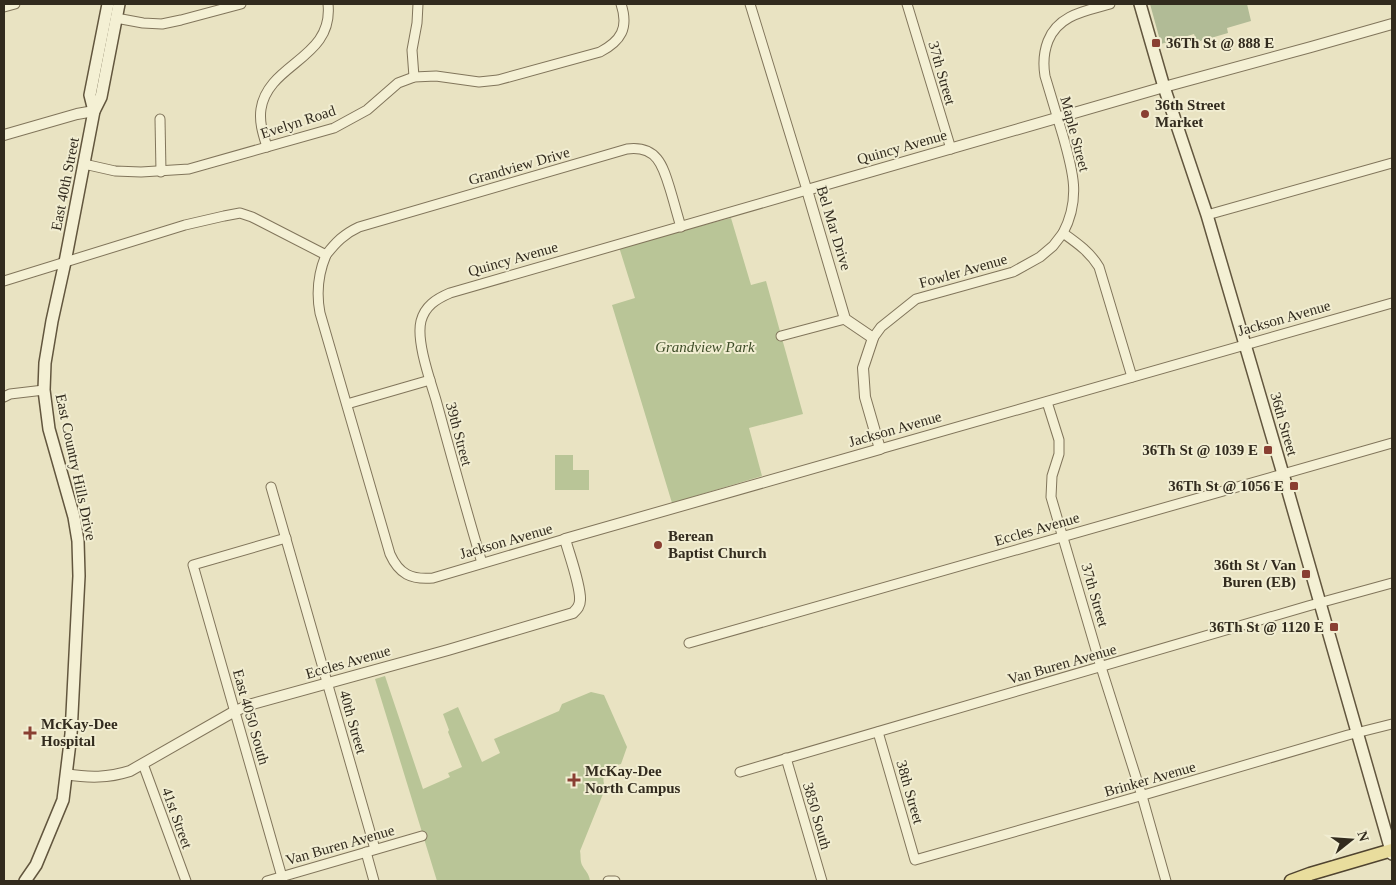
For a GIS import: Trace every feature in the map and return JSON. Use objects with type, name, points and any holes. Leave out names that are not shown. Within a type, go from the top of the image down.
[{"type":"main road","name":"East 40th Street","points":[[94,111],[90,95],[108,4]]},
{"type":"main road","name":"East 40th Street","points":[[65,262],[94,111],[101,97],[119,4]]},
{"type":"main road","name":"36th Street","points":[[1140,4],[1245,345],[1392,851]]},
{"type":"main road","name":"East Country Hills Drive","points":[[25,881],[36,864],[63,800],[72,727],[80,576],[78,541],[74,517],[50,429],[44,390],[45,363],[65,262]]},
{"type":"main road","points":[[1291,881],[1392,851]]},
{"type":"street","points":[[4,7],[15,4]]},
{"type":"street","points":[[116,18],[143,24],[162,24],[241,4]]},
{"type":"street","points":[[267,147],[260,118],[265,94],[322,37],[328,21],[328,4]]},
{"type":"street","points":[[414,77],[412,50],[418,4]]},
{"type":"street","name":"Evelyn Road","points":[[84,164],[116,171],[141,172],[161,172],[189,168],[334,128],[367,110],[398,83],[414,77],[436,76],[480,82],[498,80],[600,52],[614,43],[620,36],[624,21],[624,12],[621,4]]},
{"type":"street","name":"Bel Mar Drive","points":[[750,4],[845,319]]},
{"type":"street","name":"37th Street","points":[[908,4],[951,149]]},
{"type":"street","name":"Maple Street","points":[[1062,234],[1072,210],[1074,190],[1072,168],[1045,76],[1044,56],[1050,37],[1059,24],[1073,15],[1110,4]]},
{"type":"street","name":"Quincy Avenue","points":[[425,311],[432,303],[450,293],[1164,87],[1392,24]]},
{"type":"street","points":[[4,135],[94,111]]},
{"type":"street","points":[[160,119],[161,172]]},
{"type":"street","name":"Grandview Drive","points":[[406,574],[390,554],[320,312],[317,290],[326,255],[346,233],[359,227],[634,148],[650,152],[664,168],[681,227]]},
{"type":"street","points":[[1206,215],[1392,162]]},
{"type":"street","points":[[4,281],[185,225],[240,214],[252,217],[326,255]]},
{"type":"street","points":[[1062,234],[1088,252],[1099,267],[1132,377]]},
{"type":"street","name":"Fowler Avenue","points":[[873,338],[881,327],[916,299],[1014,272],[1040,257],[1062,234]]},
{"type":"street","name":"Jackson Avenue","points":[[406,574],[414,577],[433,578],[1392,303]]},
{"type":"street","name":"39th Street","points":[[425,311],[421,323],[420,337],[430,380],[482,563]]},
{"type":"street","points":[[781,336],[845,319],[873,338],[863,368],[864,388],[880,449]]},
{"type":"street","points":[[347,404],[430,380]]},
{"type":"street","points":[[4,397],[10,394],[44,390]]},
{"type":"street","name":"37th Street","points":[[1047,402],[1059,440],[1059,454],[1052,476],[1051,498],[1166,881]]},
{"type":"street","name":"Eccles Avenue","points":[[689,643],[1392,443]]},
{"type":"street","name":"40th Street","points":[[271,487],[375,850]]},
{"type":"street","name":"East 4050 South","points":[[282,877],[193,565],[286,538]]},
{"type":"street","name":"Eccles Avenue","points":[[66,774],[88,777],[109,776],[130,771],[235,711],[262,701],[328,684],[573,613],[578,608],[580,600],[579,588],[565,539]]},
{"type":"street","name":"Van Buren Avenue","points":[[740,772],[1392,583]]},
{"type":"street","name":"Brinker Avenue","points":[[916,860],[1392,724]]},
{"type":"street","name":"38th Street","points":[[878,732],[916,860]]},
{"type":"street","name":"3850 South","points":[[786,758],[822,881]]},
{"type":"street","name":"41st Street","points":[[143,764],[186,881]]},
{"type":"street","name":"Van Buren Avenue","points":[[267,881],[422,836]]},
{"type":"street","points":[[366,852],[374,881]]},
{"type":"street","points":[[608,881],[615,881]]},
{"type":"green space","points":[[1150,4],[1247,4],[1251,21],[1227,28],[1228,33],[1197,42],[1194,34],[1161,44]]},
{"type":"green space","name":"Grandview Park","points":[[731,218],[751,285],[766,281],[803,414],[749,428],[762,476],[672,503],[612,305],[635,298],[619,247]]},
{"type":"green space","points":[[555,455],[573,455],[573,470],[589,470],[589,490],[555,490]]},
{"type":"green space","points":[[385,676],[423,789],[450,777],[448,773],[462,767],[443,714],[458,707],[482,762],[500,753],[494,739],[559,711],[562,704],[591,692],[604,695],[627,747],[621,764],[608,767],[605,772],[603,780],[605,789],[580,851],[581,863],[590,881],[437,881],[375,679]]},
{"type":"place","name":"36Th St @ 888 E","points":[[1156,43]]},
{"type":"place","name":"36th Street Market","points":[[1145,114]]},
{"type":"place","name":"36Th St @ 1039 E","points":[[1268,450]]},
{"type":"place","name":"36Th St @ 1056 E","points":[[1294,486]]},
{"type":"place","name":"Berean Baptist Church","points":[[658,545]]},
{"type":"place","name":"36th St / Van Buren (EB)","points":[[1306,574]]},
{"type":"place","name":"36Th St @ 1120 E","points":[[1334,627]]},
{"type":"place","name":"McKay-Dee Hospital","points":[[30,733]]},
{"type":"place","name":"McKay-Dee North Campus","points":[[574,780]]}]
